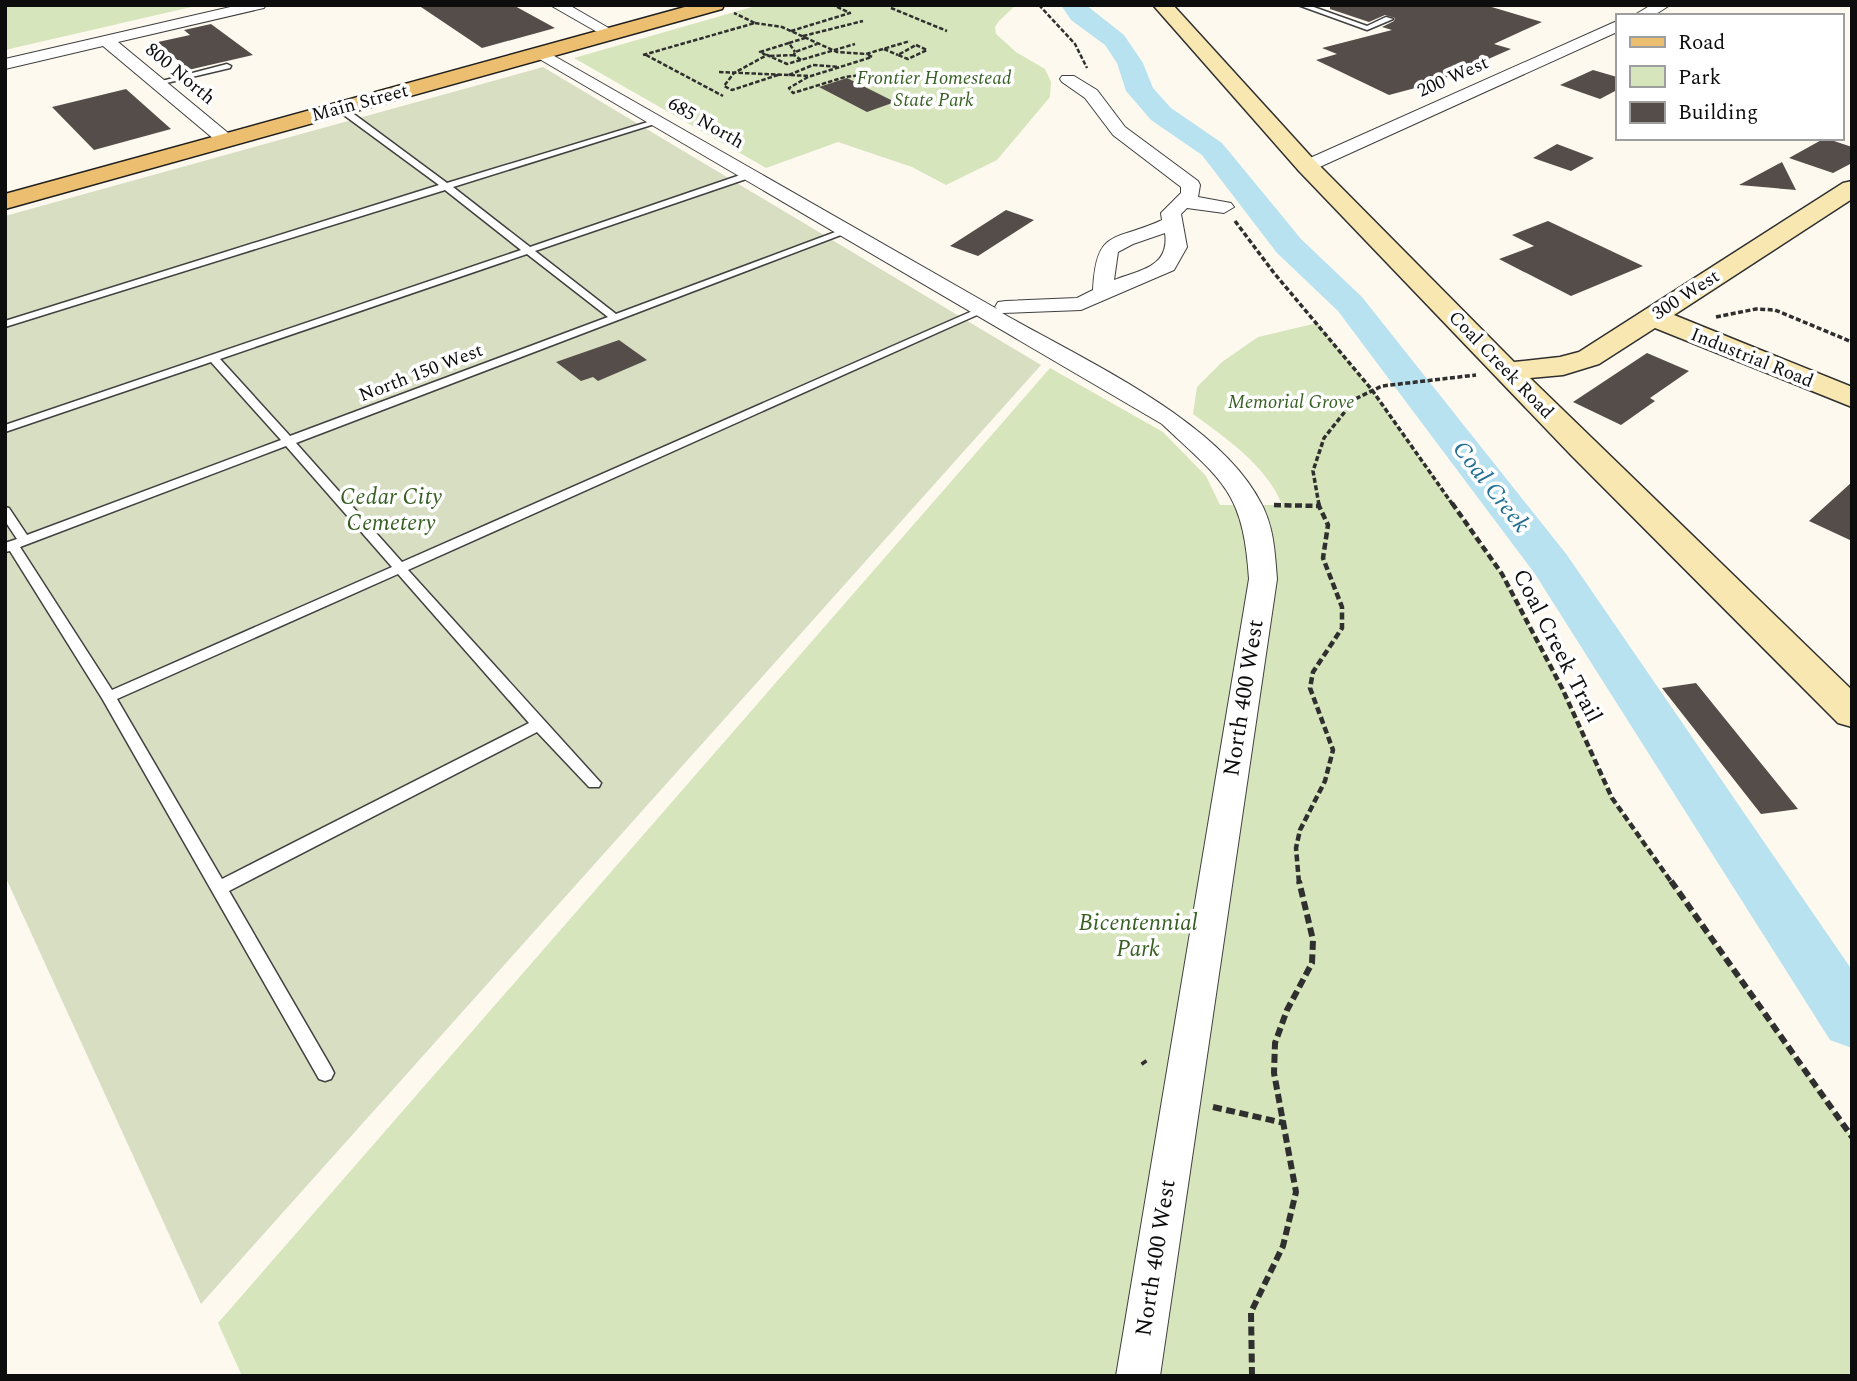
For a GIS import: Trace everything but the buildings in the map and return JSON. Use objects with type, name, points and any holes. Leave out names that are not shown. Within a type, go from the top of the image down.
[{"type":"main road","name":"Coal Creek Road","points":[[1162,5],[1307,166],[1582,448],[1852,713]]},
{"type":"main road","name":"Main Street","points":[[7,200],[611,34],[723,8]]},
{"type":"main road","name":"300 West","points":[[1508,371],[1563,366],[1589,358],[1852,188]]},
{"type":"main road","name":"Industrial Road","points":[[1662,311],[1852,398]]},
{"type":"street","points":[[5,64],[259,5]]},
{"type":"street","points":[[557,5],[611,34]]},
{"type":"street","points":[[1644,14],[1663,5]]},
{"type":"street","name":"200 West","points":[[1307,166],[1616,26]]},
{"type":"street","name":"800 North","points":[[106,40],[227,141]]},
{"type":"street","name":"685 North","points":[[542,54],[849,230]]},
{"type":"street","points":[[1068,79],[1091,94],[1119,131],[1191,185],[1186,199]]},
{"type":"street","points":[[993,309],[1081,304],[1167,266],[1177,247],[1171,213],[1186,199],[1212,191]]},
{"type":"street","points":[[1186,199],[1224,206]]},
{"type":"street","points":[[1103,293],[1107,254],[1114,243],[1159,230],[1172,223]]},
{"type":"street","name":"North 400 West","points":[[849,230],[993,309],[1170,419],[1227,472],[1249,504],[1260,544],[1263,579],[1138,1376]]},
{"type":"lane","points":[[1301,5],[1367,28],[1389,19]]},
{"type":"lane","points":[[158,83],[227,66]]},
{"type":"lane","points":[[340,108],[447,187],[615,318]]},
{"type":"lane","points":[[5,324],[658,120]]},
{"type":"lane","points":[[5,429],[752,174]]},
{"type":"lane","name":"North 150 West","points":[[14,545],[849,230]]},
{"type":"lane","points":[[109,698],[993,309]]},
{"type":"lane","points":[[213,358],[290,441],[537,725],[594,783]]},
{"type":"lane","points":[[5,511],[14,545],[221,887],[325,1073]]},
{"type":"lane","points":[[221,887],[537,725]]},
{"type":"path","points":[[790,31],[850,13],[833,5]]},
{"type":"path","points":[[899,5],[891,8],[947,31]]},
{"type":"path","points":[[1039,5],[1075,44],[1090,72]]},
{"type":"path","points":[[719,72],[808,76],[872,57],[866,54],[830,51],[790,31],[755,23],[723,8]]},
{"type":"path","points":[[855,44],[787,64],[760,52],[863,20]]},
{"type":"path","points":[[723,96],[644,55],[755,23]]},
{"type":"path","points":[[866,54],[910,41]]},
{"type":"path","points":[[789,43],[801,60]]},
{"type":"path","points":[[778,75],[732,90],[724,86],[734,73],[768,56],[794,53],[818,44]]},
{"type":"path","points":[[883,48],[897,55],[908,59],[927,50],[916,45],[897,55]]},
{"type":"path","points":[[822,63],[830,51]]},
{"type":"path","points":[[789,75],[808,66],[827,62],[840,67]]},
{"type":"path","points":[[808,76],[800,84],[789,88],[793,93],[828,82],[869,74]]},
{"type":"path","points":[[814,75],[828,82]]},
{"type":"path","name":"Coal Creek Trail","points":[[1224,206],[1274,273],[1372,390],[1502,574],[1562,688],[1612,798],[1852,1137]]},
{"type":"path","points":[[1662,311],[1712,317],[1756,309],[1775,310],[1852,342]]},
{"type":"path","points":[[1252,1376],[1251,1312],[1283,1246],[1296,1192],[1275,1073],[1275,1043],[1287,1010],[1312,963],[1313,940],[1297,873],[1296,848],[1300,830],[1325,781],[1333,750],[1310,688],[1313,672],[1342,628],[1342,607],[1323,558],[1328,525],[1319,506],[1313,471],[1324,438],[1355,399],[1382,386],[1462,377]]},
{"type":"path","points":[[1249,504],[1319,506]]},
{"type":"path","points":[[1181,1100],[1284,1123]]},
{"type":"green space","points":[[5,5],[200,5],[5,50]]},
{"type":"green space","name":"Frontier Homestead State Park","points":[[759,5],[1016,5],[999,21],[995,27],[996,34],[1016,52],[1045,69],[1051,82],[1050,97],[997,160],[946,185],[912,167],[838,142],[766,168],[574,58]]},
{"type":"green space","name":"Cedar City Cemetery","points":[[543,67],[1041,365],[201,1304],[5,876],[5,216]]},
{"type":"green space","name":"Bicentennial Park","points":[[1317,323],[1372,390],[1502,574],[1562,688],[1612,798],[1852,1137],[1852,1376],[242,1376],[218,1323],[1050,368],[1163,432],[1206,476],[1220,505],[1282,505],[1256,465],[1193,414],[1197,387],[1222,362],[1258,337]]},
{"type":"waterway","name":"Coal Creek","points":[[1073,5],[1080,15],[1115,40],[1130,63],[1140,91],[1161,114],[1212,149],[1289,246],[1350,304],[1551,565],[1852,1021]]},
{"type":"park label","name":"Memorial Grove","points":[[1291,402]]}]
